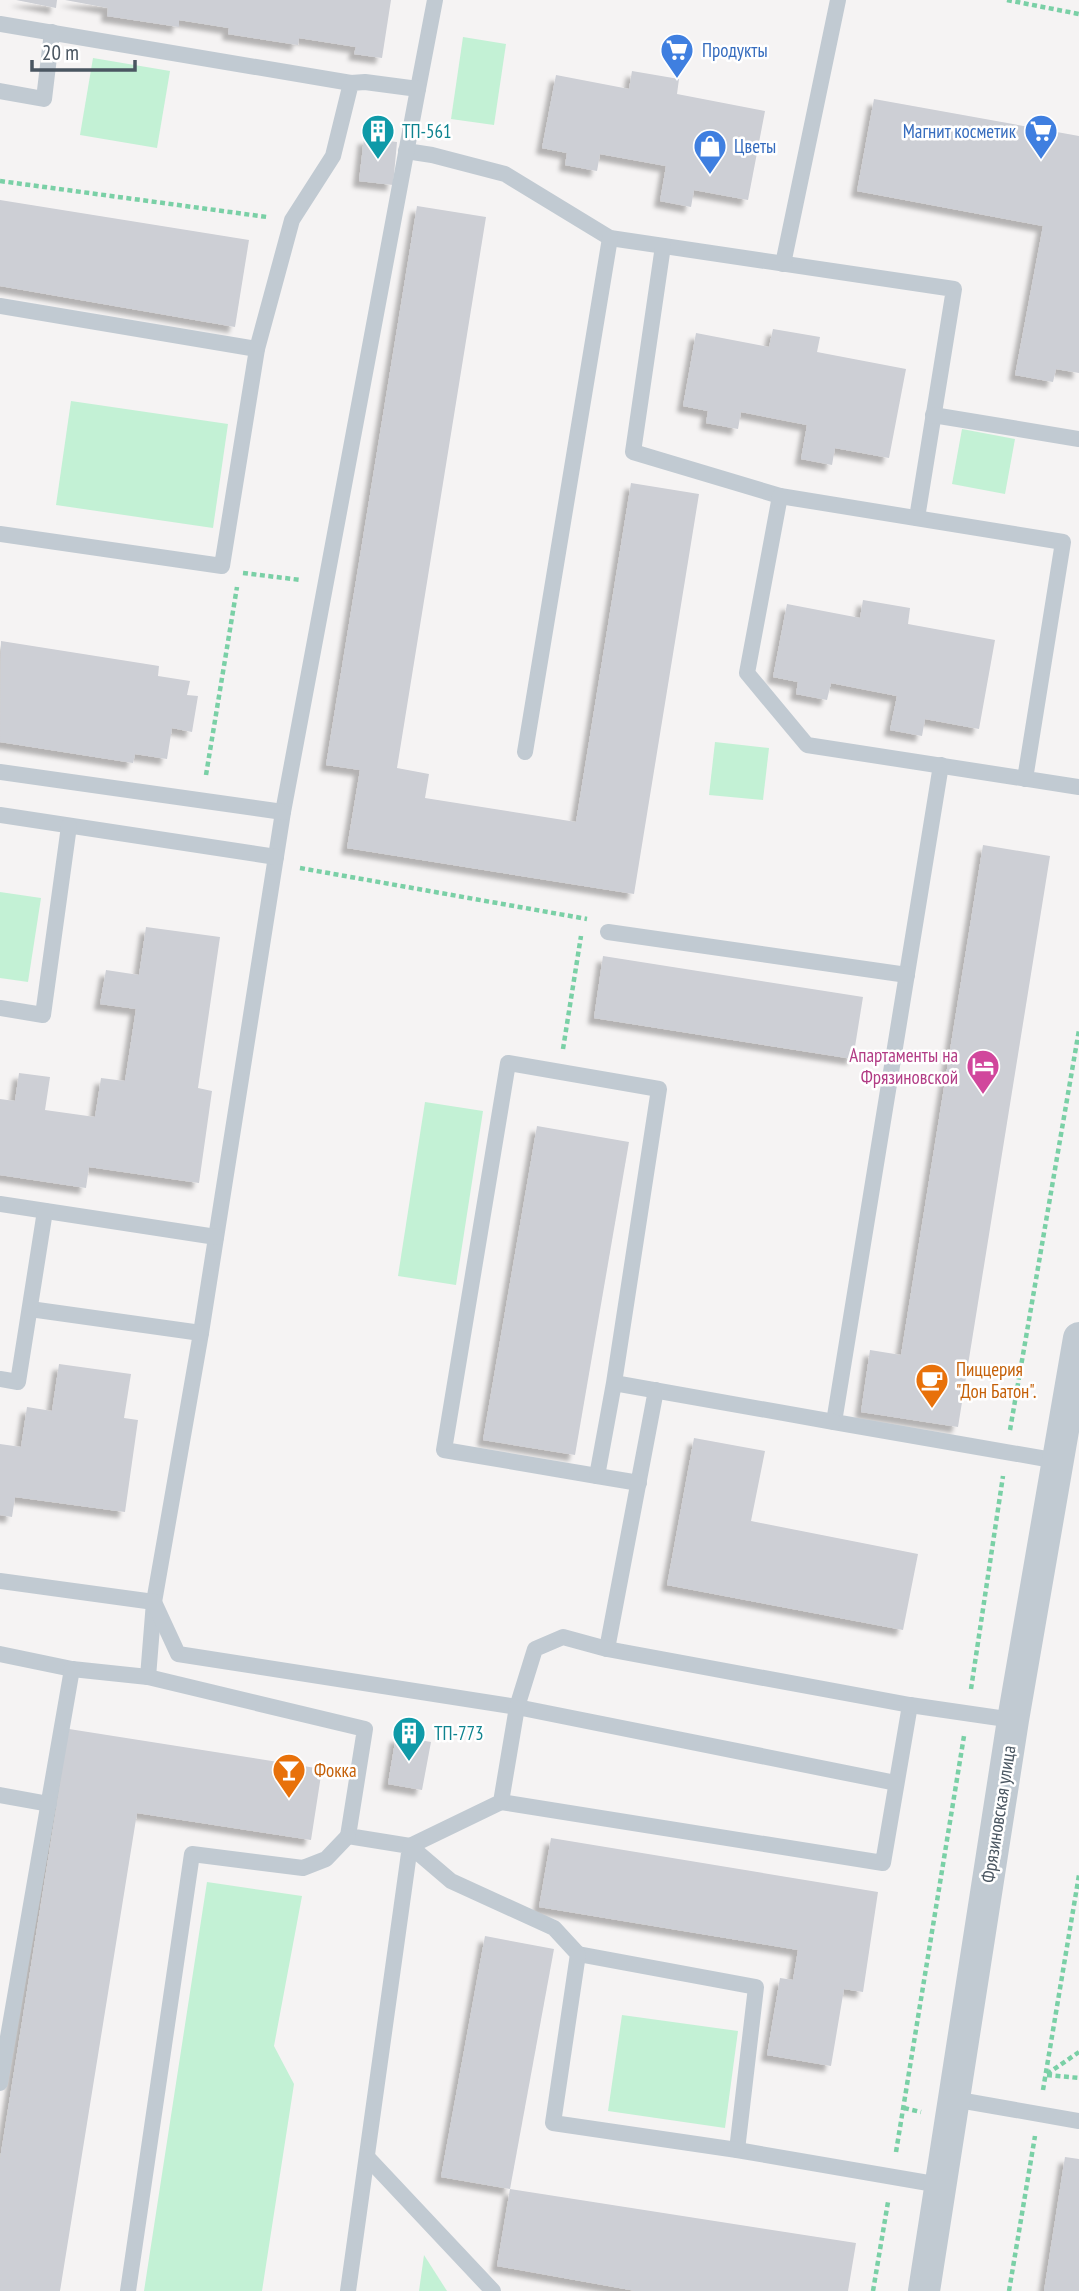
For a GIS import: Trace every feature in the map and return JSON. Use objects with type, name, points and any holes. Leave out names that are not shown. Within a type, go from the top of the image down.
[{"type":"street","name":"Фрязиновская улица","points":[[924,2291],[1013,1720],[1078,1350]]},
{"type":"lane","points":[[148,1677],[154,1602],[201,1333],[283,812],[435,0]]},
{"type":"lane","points":[[783,264],[838,0]]},
{"type":"lane","points":[[0,24],[351,83],[365,82],[418,89]]},
{"type":"lane","points":[[0,91],[44,99],[52,32]]},
{"type":"lane","points":[[0,534],[222,566],[257,349],[292,220],[333,156],[351,83]]},
{"type":"lane","points":[[406,151],[505,174],[610,238],[954,289],[916,518]]},
{"type":"lane","points":[[524,752],[610,238]]},
{"type":"lane","points":[[663,246],[633,452],[780,496],[1063,542],[1024,779]]},
{"type":"lane","points":[[0,306],[257,349]]},
{"type":"lane","points":[[933,415],[1079,439]]},
{"type":"lane","points":[[780,496],[747,673],[807,745],[1079,787]]},
{"type":"lane","points":[[834,1422],[941,765]]},
{"type":"lane","points":[[0,772],[283,812]]},
{"type":"lane","points":[[0,815],[275,860]]},
{"type":"lane","points":[[0,1008],[43,1015],[68,826]]},
{"type":"lane","points":[[608,932],[906,975]]},
{"type":"lane","points":[[597,1476],[659,1089],[508,1063],[444,1450],[597,1476],[639,1483]]},
{"type":"lane","points":[[0,1204],[216,1237]]},
{"type":"lane","points":[[0,1379],[18,1382],[45,1211]]},
{"type":"lane","points":[[30,1309],[201,1333]]},
{"type":"lane","points":[[614,1382],[1058,1461]]},
{"type":"lane","points":[[607,1649],[656,1390]]},
{"type":"lane","points":[[0,1581],[154,1602]]},
{"type":"lane","points":[[154,1602],[178,1654],[517,1707],[896,1783]]},
{"type":"lane","points":[[501,1802],[517,1707],[536,1649],[563,1637],[607,1649],[1013,1720]]},
{"type":"lane","points":[[0,1654],[72,1669],[148,1677],[365,1729],[348,1836],[326,1859],[303,1868],[192,1854],[128,2291]]},
{"type":"lane","points":[[0,2083],[72,1669]]},
{"type":"lane","points":[[411,1846],[501,1802],[883,1863],[910,1704]]},
{"type":"lane","points":[[0,1795],[49,1804]]},
{"type":"lane","points":[[348,1836],[411,1846],[451,1881],[554,1928],[578,1954],[756,1987],[737,2150]]},
{"type":"lane","points":[[348,2291],[411,1846]]},
{"type":"lane","points":[[578,1954],[553,2123],[737,2150],[940,2185]]},
{"type":"lane","points":[[953,2099],[1079,2122]]},
{"type":"lane","points":[[367,2157],[493,2291]]},
{"type":"path","points":[[1007,0],[1079,14]]},
{"type":"path","points":[[0,181],[292,220]]},
{"type":"path","points":[[239,572],[325,583]]},
{"type":"path","points":[[202,800],[237,586]]},
{"type":"path","points":[[275,860],[603,922],[608,932]]},
{"type":"path","points":[[559,1072],[584,918]]},
{"type":"path","points":[[873,2291],[968,1713],[1006,1452],[1079,1030]]},
{"type":"path","points":[[1009,2291],[1079,1875]]},
{"type":"path","points":[[1046,2075],[1079,2052]]},
{"type":"path","points":[[1046,2075],[1079,2078]]},
{"type":"green space","points":[[463,37],[506,44],[494,125],[451,119]]},
{"type":"green space","points":[[93,58],[170,71],[157,148],[80,135]]},
{"type":"green space","points":[[71,401],[228,424],[213,528],[56,505]]},
{"type":"green space","points":[[962,429],[1015,439],[1005,494],[952,484]]},
{"type":"green space","points":[[715,742],[769,748],[763,800],[709,795]]},
{"type":"green space","points":[[0,892],[41,898],[28,982],[0,978]]},
{"type":"green space","points":[[425,1102],[483,1111],[456,1285],[398,1276]]},
{"type":"green space","points":[[207,1882],[302,1896],[274,2046],[294,2084],[262,2291],[144,2291]]},
{"type":"green space","points":[[622,2015],[738,2031],[725,2128],[608,2111]]},
{"type":"green space","points":[[424,2255],[447,2291],[419,2291]]},
{"type":"building","points":[[16,0],[57,0],[56,8]]},
{"type":"building","points":[[65,0],[391,0],[382,58],[354,54],[356,47],[299,38],[298,45],[228,34],[229,28],[179,20],[179,27],[107,16],[108,8]]},
{"type":"building","points":[[632,71],[679,79],[677,94],[765,111],[748,200],[694,190],[691,207],[660,201],[666,166],[600,154],[597,171],[565,165],[567,153],[542,148],[556,75],[629,89]]},
{"type":"building","points":[[874,99],[1079,136],[1079,373],[1056,369],[1053,382],[1015,375],[1043,226],[857,191]]},
{"type":"building","name":"ТП-561","points":[[364,138],[397,142],[393,185],[359,181]]},
{"type":"building","points":[[0,200],[249,240],[235,327],[0,286]]},
{"type":"building","points":[[417,206],[486,217],[397,768],[429,774],[425,798],[576,822],[631,483],[699,494],[634,894],[347,848],[360,770],[326,765]]},
{"type":"building","points":[[773,329],[820,337],[817,352],[906,369],[889,458],[835,448],[832,465],[801,459],[807,425],[741,412],[738,429],[706,423],[708,411],[683,406],[696,333],[769,347]]},
{"type":"building","points":[[863,600],[910,608],[908,624],[995,640],[979,729],[925,719],[922,736],[890,730],[897,696],[831,683],[827,700],[796,694],[798,682],[773,677],[787,604],[860,618]]},
{"type":"building","points":[[1,641],[159,666],[158,676],[190,681],[187,695],[198,696],[192,732],[172,728],[167,759],[135,754],[133,763],[0,742]]},
{"type":"building","points":[[983,845],[1050,856],[958,1427],[861,1412],[870,1350],[901,1355]]},
{"type":"building","points":[[146,927],[220,937],[198,1088],[212,1091],[199,1183],[89,1167],[86,1188],[0,1175],[0,1099],[15,1101],[19,1073],[50,1077],[45,1110],[95,1117],[101,1078],[125,1081],[136,1009],[100,1004],[106,970],[139,975]]},
{"type":"building","points":[[603,956],[863,997],[853,1059],[594,1018]]},
{"type":"building","points":[[537,1126],[629,1142],[575,1455],[483,1440]]},
{"type":"building","points":[[59,1364],[131,1374],[124,1418],[138,1420],[125,1512],[15,1497],[12,1517],[0,1515],[0,1444],[21,1447],[27,1407],[52,1411]]},
{"type":"building","points":[[694,1438],[765,1451],[751,1521],[918,1554],[903,1630],[667,1585]]},
{"type":"building","points":[[69,1729],[322,1769],[311,1840],[137,1813],[60,2291],[0,2291],[0,2159]]},
{"type":"building","name":"ТП-773","points":[[396,1736],[431,1742],[422,1790],[388,1784]]},
{"type":"building","points":[[551,1838],[878,1892],[863,1992],[844,1989],[831,2066],[767,2055],[780,1978],[793,1980],[798,1950],[539,1907]]},
{"type":"building","points":[[485,1936],[554,1949],[510,2189],[441,2177]]},
{"type":"building","points":[[1065,2157],[1079,2159],[1079,2291],[1044,2291]]},
{"type":"building","points":[[510,2189],[856,2243],[848,2291],[636,2291],[497,2266]]},
{"type":"place","name":"Продукты","points":[[677,80]]},
{"type":"place","name":"ТП-561","points":[[378,161]]},
{"type":"place","name":"Магнит косметик","points":[[1041,161]]},
{"type":"place","name":"Цветы","points":[[710,176]]},
{"type":"place","name":"Апартаменты на Фрязиновской","points":[[983,1096]]},
{"type":"place","name":"Пиццерия \"Дон Батон\".","points":[[932,1410]]},
{"type":"place","name":"ТП-773","points":[[409,1763]]},
{"type":"place","name":"Фокка","points":[[289,1800]]}]
